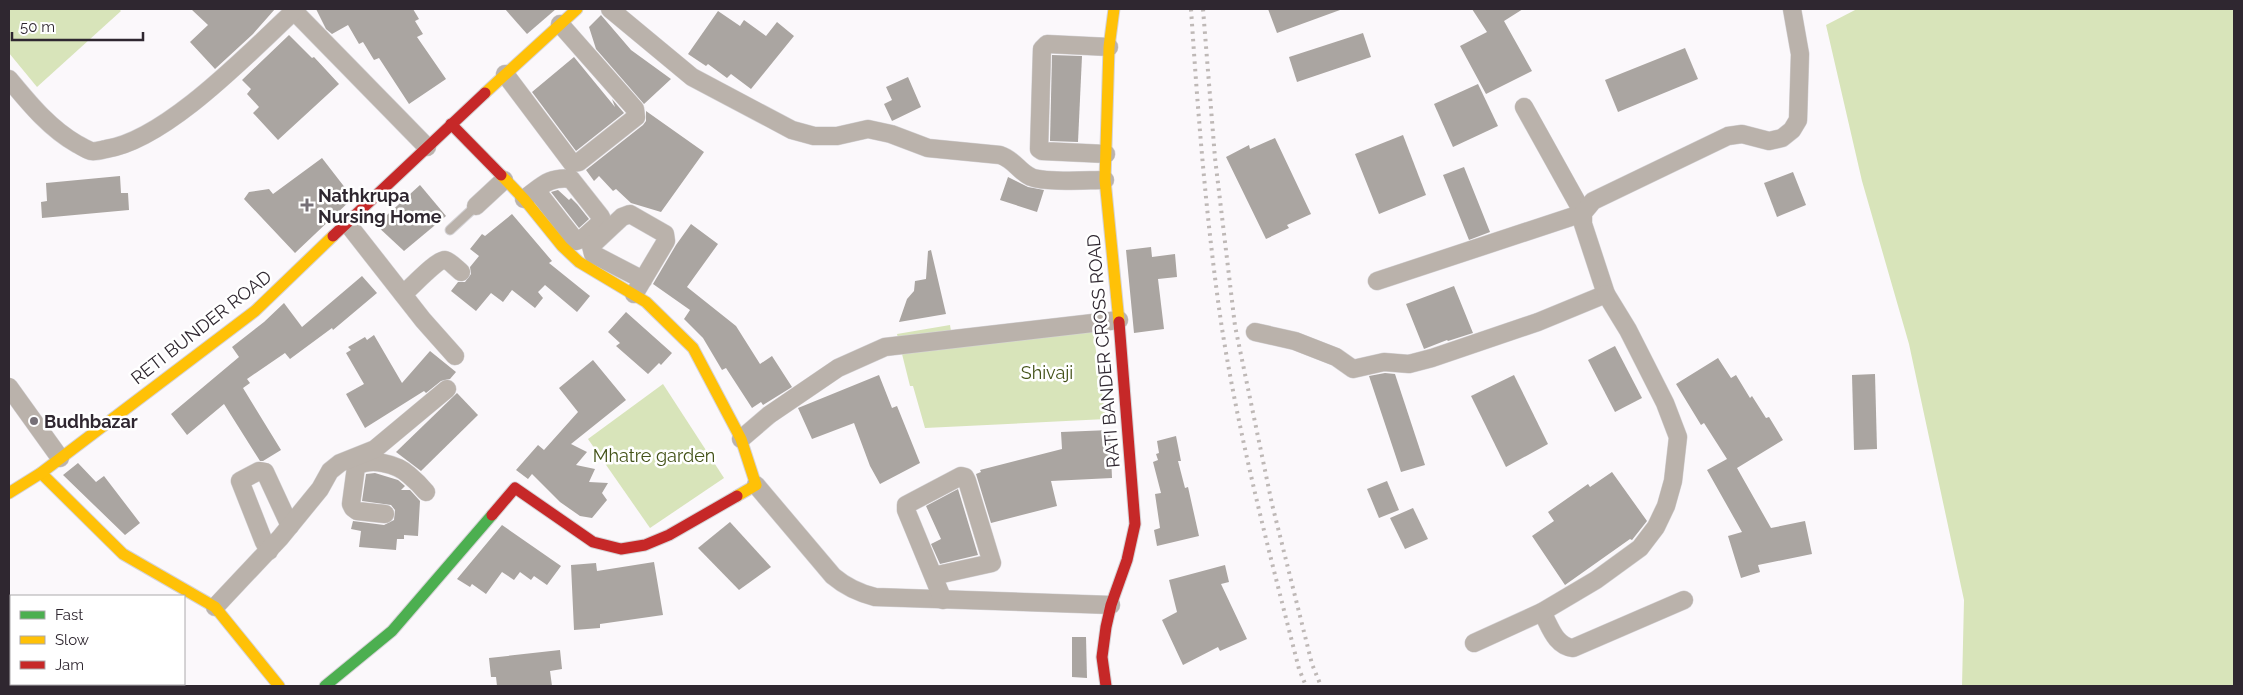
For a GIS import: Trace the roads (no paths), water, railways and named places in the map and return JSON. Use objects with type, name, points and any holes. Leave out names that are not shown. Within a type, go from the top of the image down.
[{"type":"street","name":"RETI BUNDER ROAD","points":[[9,493],[41,474],[255,311],[427,147],[577,9]]},
{"type":"street","points":[[610,9],[692,77],[792,130],[814,136],[837,136],[868,129],[928,148],[1010,158],[1022,171],[1038,179],[1105,180]]},
{"type":"street","name":"RATI BANDER CROSS ROAD","points":[[1106,686],[1102,657],[1111,605],[1127,560],[1135,524],[1119,320],[1105,180],[1109,47],[1114,9]]},
{"type":"street","points":[[1474,643],[1542,612],[1596,580],[1640,548],[1656,527],[1666,506],[1673,481],[1678,437],[1665,403],[1628,330],[1606,294],[1582,224],[1584,213],[1593,201],[1612,190],[1728,136],[1742,134],[1769,142],[1782,138],[1792,130],[1798,120],[1800,54],[1792,9]]},
{"type":"street","points":[[9,79],[34,109],[62,136],[91,151],[114,148],[134,141],[175,116],[293,10],[427,147]]},
{"type":"street","points":[[505,74],[569,162],[572,163],[580,162],[636,117],[635,109],[560,24]]},
{"type":"street","points":[[1106,154],[1042,151],[1039,149],[1041,69],[1042,49],[1047,44],[1109,47]]},
{"type":"street","points":[[1524,107],[1584,213]]},
{"type":"street","points":[[452,124],[504,180],[530,194],[562,246],[579,262],[638,287],[653,308],[693,348],[740,439],[756,484],[833,576],[843,584],[875,597],[1111,605]]},
{"type":"street","points":[[476,206],[504,180]]},
{"type":"street","points":[[1377,282],[1584,213]]},
{"type":"street","points":[[347,223],[455,356]]},
{"type":"street","points":[[404,294],[436,264],[443,260],[447,260],[461,272]]},
{"type":"street","points":[[1255,332],[1295,341],[1336,357],[1353,369],[1384,362],[1409,364],[1538,322],[1606,294]]},
{"type":"street","points":[[740,439],[769,415],[838,368],[885,347],[1119,320]]},
{"type":"street","points":[[9,387],[60,458]]},
{"type":"street","points":[[215,607],[269,551],[320,489],[330,471],[340,463],[375,449],[447,389]]},
{"type":"street","points":[[375,449],[392,456],[423,485],[408,474],[389,465],[369,462],[356,467],[357,482],[351,504],[353,508],[357,511],[385,514]]},
{"type":"street","points":[[269,551],[240,481],[259,471],[265,472],[290,526]]},
{"type":"street","points":[[330,471],[357,482]]},
{"type":"street","points":[[41,474],[123,554],[215,607],[279,686]]},
{"type":"street","points":[[933,576],[992,563],[968,481],[961,476],[906,505],[933,576],[943,600]]},
{"type":"street","points":[[325,686],[392,630],[515,488],[593,542],[621,549],[644,545],[669,535],[756,484]]},
{"type":"street","points":[[1542,612],[1558,642],[1564,647],[1573,648],[1684,600]]},
{"type":"lane","points":[[450,230],[476,206]]},
{"type":"railway","points":[[1191,9],[1207,205],[1228,366],[1266,540],[1299,669],[1306,686]]},
{"type":"railway","points":[[1203,9],[1215,158],[1235,326],[1272,504],[1312,664],[1321,686]]},
{"type":"place","name":"Nathkrupa Nursing Home","points":[[307,205]]},
{"type":"place","name":"Budhbazar","points":[[34,421]]},
{"type":"park label","name":"Shivaji","points":[[1047,372]]},
{"type":"park label","name":"Mhatre garden","points":[[654,455]]}]
